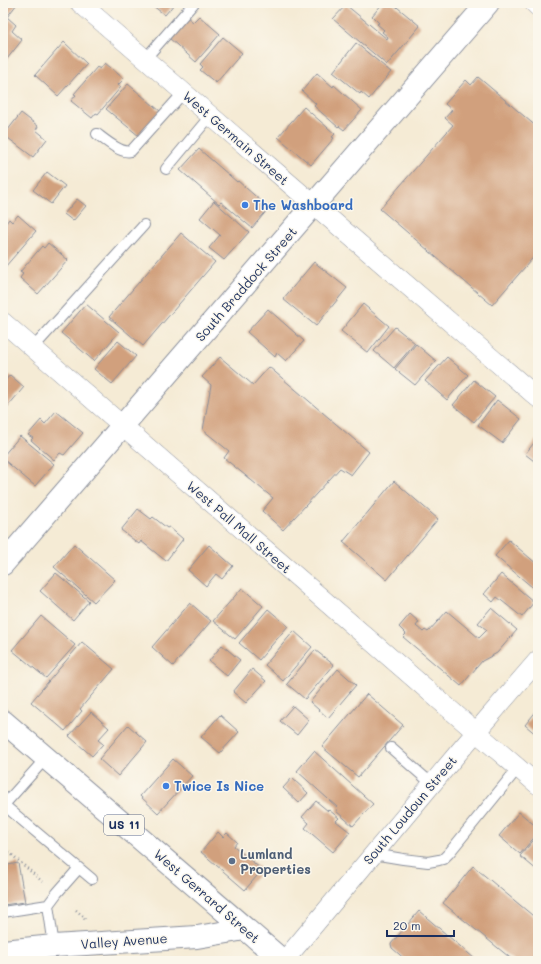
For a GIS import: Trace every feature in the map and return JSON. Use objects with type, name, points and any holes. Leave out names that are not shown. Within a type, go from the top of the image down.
[{"type":"main road","name":"South Braddock Street","points":[[3,564],[488,3]]},
{"type":"main road","name":"West Gerrard Street","points":[[3,721],[283,961]]},
{"type":"main road","name":"Valley Avenue","points":[[3,951],[54,946],[198,937],[245,928]]},
{"type":"street","name":"West Germain Street","points":[[80,3],[538,398]]},
{"type":"street","points":[[534,3],[538,7]]},
{"type":"street","name":"West Pall Mall Street","points":[[3,322],[538,785]]},
{"type":"street","name":"South Loudoun Street","points":[[283,961],[538,660]]},
{"type":"lane","points":[[145,59],[194,3]]},
{"type":"lane","points":[[97,134],[122,150],[128,152],[131,151],[184,92]]},
{"type":"lane","points":[[166,169],[211,116]]},
{"type":"lane","points":[[33,348],[144,225]]},
{"type":"lane","points":[[391,748],[432,784]]},
{"type":"lane","points":[[46,758],[4,805],[92,879]]},
{"type":"lane","points":[[373,854],[428,862],[443,858],[449,853],[518,768]]},
{"type":"lane","points":[[54,946],[48,906],[57,893],[79,868]]},
{"type":"lane","points":[[3,912],[48,906]]},
{"type":"path","points":[[3,847],[47,885]]},
{"type":"path","points":[[76,910],[85,919],[87,927]]},
{"type":"building","points":[[3,3],[17,4],[7,17],[16,25],[12,31],[22,40],[7,59],[3,56]]},
{"type":"building","points":[[149,3],[175,3],[165,15]]},
{"type":"building","points":[[383,3],[392,3],[420,26],[387,65],[333,19],[346,5],[387,39],[388,37],[382,32],[384,30],[377,24],[379,23],[372,16]]},
{"type":"building","points":[[199,16],[220,34],[196,62],[169,38],[187,17],[193,22]]},
{"type":"building","points":[[223,37],[242,53],[216,83],[200,70],[203,67],[200,64]]},
{"type":"building","points":[[64,42],[87,64],[58,96],[35,75]]},
{"type":"building","points":[[356,43],[391,72],[369,99],[361,92],[360,94],[333,72]]},
{"type":"building","points":[[105,63],[124,79],[118,85],[121,87],[98,114],[96,113],[92,118],[71,101],[76,95],[74,94],[97,67],[100,69]]},
{"type":"building","points":[[317,73],[333,87],[334,85],[362,110],[344,130],[339,126],[338,127],[314,106],[316,104],[302,91]]},
{"type":"building","points":[[478,77],[538,128],[538,252],[492,305],[380,209],[453,125],[445,118],[452,110],[445,104],[466,80],[471,85]]},
{"type":"building","points":[[128,84],[160,111],[139,136],[106,109]]},
{"type":"building","points":[[304,107],[335,134],[332,137],[334,138],[311,165],[278,137]]},
{"type":"building","points":[[21,113],[38,126],[36,130],[47,139],[33,157],[4,135]]},
{"type":"building","points":[[199,149],[269,208],[252,228],[221,202],[219,204],[180,170]]},
{"type":"building","points":[[47,172],[65,186],[51,204],[33,190]]},
{"type":"building","points":[[77,199],[86,206],[73,221],[64,214]]},
{"type":"building","points":[[214,201],[249,232],[224,260],[209,248],[220,235],[200,218]]},
{"type":"building","points":[[18,215],[36,231],[5,267],[3,265],[3,227],[9,219],[12,222]]},
{"type":"building","points":[[181,233],[215,262],[143,346],[109,317]]},
{"type":"building","points":[[48,243],[68,260],[38,294],[20,278],[23,274],[20,272],[42,246],[44,248]]},
{"type":"building","points":[[314,262],[347,288],[316,326],[283,299]]},
{"type":"building","points":[[86,304],[119,332],[94,361],[61,333]]},
{"type":"building","points":[[363,304],[389,326],[368,353],[341,331]]},
{"type":"building","points":[[268,309],[304,341],[286,361],[277,353],[275,357],[247,332]]},
{"type":"building","points":[[395,327],[415,343],[394,368],[374,351]]},
{"type":"building","points":[[118,341],[136,356],[112,384],[94,369]]},
{"type":"building","points":[[416,344],[436,361],[415,385],[395,369]]},
{"type":"building","points":[[220,357],[253,385],[269,367],[369,452],[351,475],[340,468],[283,530],[262,511],[273,498],[224,458],[229,451],[203,430],[211,385],[202,377]]},
{"type":"building","points":[[447,357],[468,375],[447,400],[425,381]]},
{"type":"building","points":[[10,375],[24,387],[3,412],[3,383]]},
{"type":"building","points":[[474,380],[495,397],[474,422],[453,405]]},
{"type":"building","points":[[497,400],[521,419],[502,443],[478,425]]},
{"type":"building","points":[[56,411],[83,433],[64,455],[60,453],[54,460],[31,440],[33,438],[28,435],[41,420],[45,424]]},
{"type":"building","points":[[20,436],[54,464],[35,486],[3,459],[3,456]]},
{"type":"building","points":[[538,438],[538,464],[525,454]]},
{"type":"building","points":[[394,481],[438,519],[387,580],[343,542]]},
{"type":"building","points":[[138,509],[151,519],[153,517],[167,528],[169,527],[183,539],[166,561],[141,541],[139,544],[121,530]]},
{"type":"building","points":[[509,540],[538,565],[538,592],[495,556]]},
{"type":"building","points":[[74,544],[115,580],[94,602],[54,567]]},
{"type":"building","points":[[209,545],[233,566],[222,579],[216,574],[206,586],[188,570]]},
{"type":"building","points":[[56,573],[89,601],[73,620],[40,591]]},
{"type":"building","points":[[501,574],[534,602],[522,617],[497,597],[493,602],[484,594]]},
{"type":"building","points":[[242,588],[263,606],[235,639],[213,621]]},
{"type":"building","points":[[190,603],[211,621],[173,666],[152,647]]},
{"type":"building","points":[[491,608],[517,630],[497,653],[482,661],[461,686],[403,637],[406,634],[399,627],[410,614],[419,622],[416,626],[423,632],[425,630],[428,632],[447,611],[479,638],[487,630],[478,623]]},
{"type":"building","points":[[268,609],[288,626],[259,660],[239,643]]},
{"type":"building","points":[[41,616],[75,645],[46,678],[12,650]]},
{"type":"building","points":[[294,631],[312,647],[283,681],[265,665]]},
{"type":"building","points":[[82,642],[114,669],[80,709],[82,711],[65,731],[31,702]]},
{"type":"building","points":[[222,645],[240,660],[227,676],[209,661]]},
{"type":"building","points":[[315,650],[334,665],[305,699],[287,684]]},
{"type":"building","points":[[252,669],[266,681],[246,703],[233,692]]},
{"type":"building","points":[[338,669],[356,685],[328,718],[310,702]]},
{"type":"building","points":[[367,694],[403,725],[358,777],[322,747]]},
{"type":"building","points":[[293,706],[309,720],[297,735],[280,721]]},
{"type":"building","points":[[538,709],[538,736],[525,725]]},
{"type":"building","points":[[91,712],[109,728],[98,740],[103,744],[92,756],[69,736]]},
{"type":"building","points":[[220,715],[239,732],[220,753],[201,737]]},
{"type":"building","points":[[128,725],[147,742],[118,776],[99,759]]},
{"type":"building","points":[[314,751],[373,804],[353,826],[336,811],[338,808],[297,771]]},
{"type":"building","name":"Twice Is Nice","points":[[173,759],[192,776],[158,813],[140,796]]},
{"type":"building","points":[[292,778],[308,793],[299,803],[283,788]]},
{"type":"building","points":[[316,801],[339,818],[336,821],[350,832],[333,852],[305,828],[309,823],[302,817]]},
{"type":"building","points":[[519,812],[538,828],[538,833],[520,854],[499,836]]},
{"type":"building","name":"Lumland Properties","points":[[218,832],[223,837],[227,833],[237,842],[234,846],[262,870],[245,890],[201,852]]},
{"type":"building","points":[[538,835],[538,871],[520,856]]},
{"type":"building","points":[[18,863],[25,902],[3,905],[3,866]]},
{"type":"building","points":[[473,866],[538,920],[538,961],[527,961],[525,959],[523,961],[514,961],[443,903]]},
{"type":"building","points":[[419,911],[475,959],[474,961],[407,961],[392,948],[391,944]]},
{"type":"place","name":"The Washboard","points":[[245,205]]},
{"type":"place","name":"Twice Is Nice","points":[[166,786]]},
{"type":"place","name":"Lumland Properties","points":[[232,861]]}]
